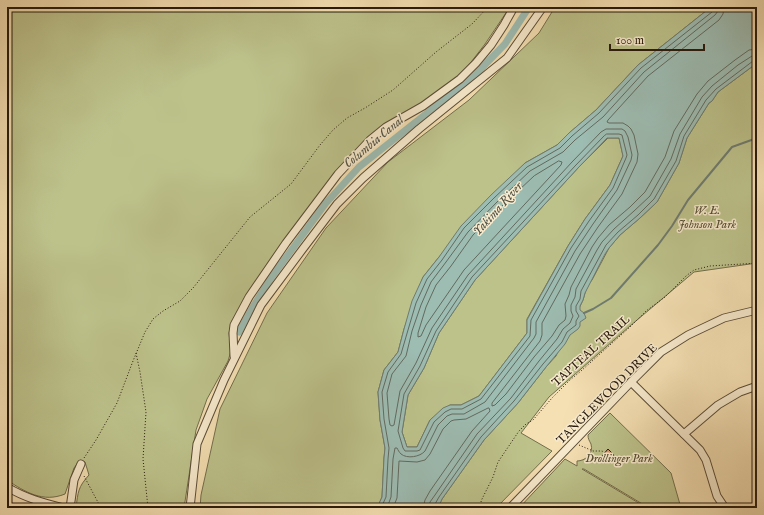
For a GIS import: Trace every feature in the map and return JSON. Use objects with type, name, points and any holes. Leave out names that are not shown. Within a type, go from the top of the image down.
[{"type":"street","points":[[234,359],[234,325],[249,297],[338,174],[370,140],[386,127],[423,106],[460,79],[491,45],[514,7]]},
{"type":"street","points":[[190,508],[197,444],[224,380],[261,306],[337,204],[363,178],[419,129],[507,58],[543,7]]},
{"type":"street","name":"TANGLEWOOD DRIVE","points":[[510,508],[661,352],[688,335],[724,318],[757,310]]},
{"type":"street","points":[[631,382],[700,450],[706,460],[717,496],[725,508]]},
{"type":"street","points":[[684,434],[718,405],[740,392],[757,386]]},
{"type":"street","points":[[70,508],[74,480],[79,467]]},
{"type":"street","points":[[7,486],[36,501],[64,508]]},
{"type":"path","points":[[101,508],[79,467],[117,403],[145,332],[153,319],[163,311],[180,302],[250,217],[290,184],[320,144],[333,130],[347,118],[366,108],[393,90],[436,52],[472,24],[488,7]]},
{"type":"path","name":"TAPTEAL TRAIL","points":[[482,508],[481,501],[493,477],[498,462],[519,431],[533,420],[570,380],[625,332],[646,311],[665,297],[694,270],[710,266],[757,263]]},
{"type":"path","points":[[136,353],[142,380],[146,412],[143,459],[148,508]]},
{"type":"path","points":[[573,443],[593,451],[602,451],[605,453]]},
{"type":"green space","points":[[7,7],[510,7],[465,70],[443,90],[376,132],[260,275],[232,321],[229,333],[231,351],[228,361],[207,399],[196,430],[184,508],[76,508],[79,490],[89,475],[85,462],[80,460],[74,468],[65,494],[42,497],[27,492],[7,480]]},
{"type":"green space","points":[[555,7],[711,7],[638,65],[596,110],[557,145],[525,163],[439,257],[423,277],[404,329],[398,352],[384,370],[378,392],[380,420],[385,448],[382,497],[377,508],[200,508],[201,495],[220,409],[267,313],[326,228],[388,162],[469,100],[539,33]]},
{"type":"green space","name":"W. E. Johnson Park","points":[[757,63],[757,263],[694,272],[549,397],[521,433],[552,451],[496,508],[438,508],[442,499],[484,440],[518,403],[556,356],[583,300],[588,285],[609,248],[620,235],[657,202],[679,163],[687,138],[709,103],[718,92]]},
{"type":"green space","points":[[608,138],[619,138],[623,156],[610,185],[585,219],[568,246],[527,319],[527,333],[479,396],[461,405],[450,405],[430,420],[417,447],[407,447],[402,432],[408,395],[424,368],[439,333],[475,280],[578,168]]},
{"type":"green space","name":"Drollinger Park","points":[[610,413],[671,473],[681,508],[649,508],[582,469],[647,508],[519,508],[565,459],[577,466],[577,461],[583,460],[590,454],[592,448],[588,435]]},
{"type":"water","name":"Yakima River","points":[[711,7],[757,7],[757,63],[718,92],[709,103],[687,138],[679,163],[657,202],[620,235],[609,248],[585,293],[580,306],[580,310],[584,313],[586,318],[580,322],[578,329],[570,335],[565,344],[518,403],[484,440],[442,499],[438,508],[377,508],[382,497],[385,448],[380,420],[378,392],[384,370],[398,352],[412,301],[423,277],[461,226],[491,195],[525,163],[557,145],[596,110],[638,65]],"holes":[[[607,138],[619,138],[623,156],[610,185],[585,219],[568,246],[527,320],[527,333],[479,396],[461,405],[450,405],[443,408],[430,420],[417,447],[407,447],[402,432],[408,395],[424,368],[439,333],[475,280]]]},
{"type":"building","points":[[608,449],[614,455],[608,462],[602,456]]},
{"type":"waterway","name":"Columbia Canal","points":[[239,332],[271,278],[326,203],[359,167],[474,76],[505,44],[529,7]]},
{"type":"waterway","points":[[584,313],[611,298],[658,245],[688,200],[732,147],[757,138]]}]
